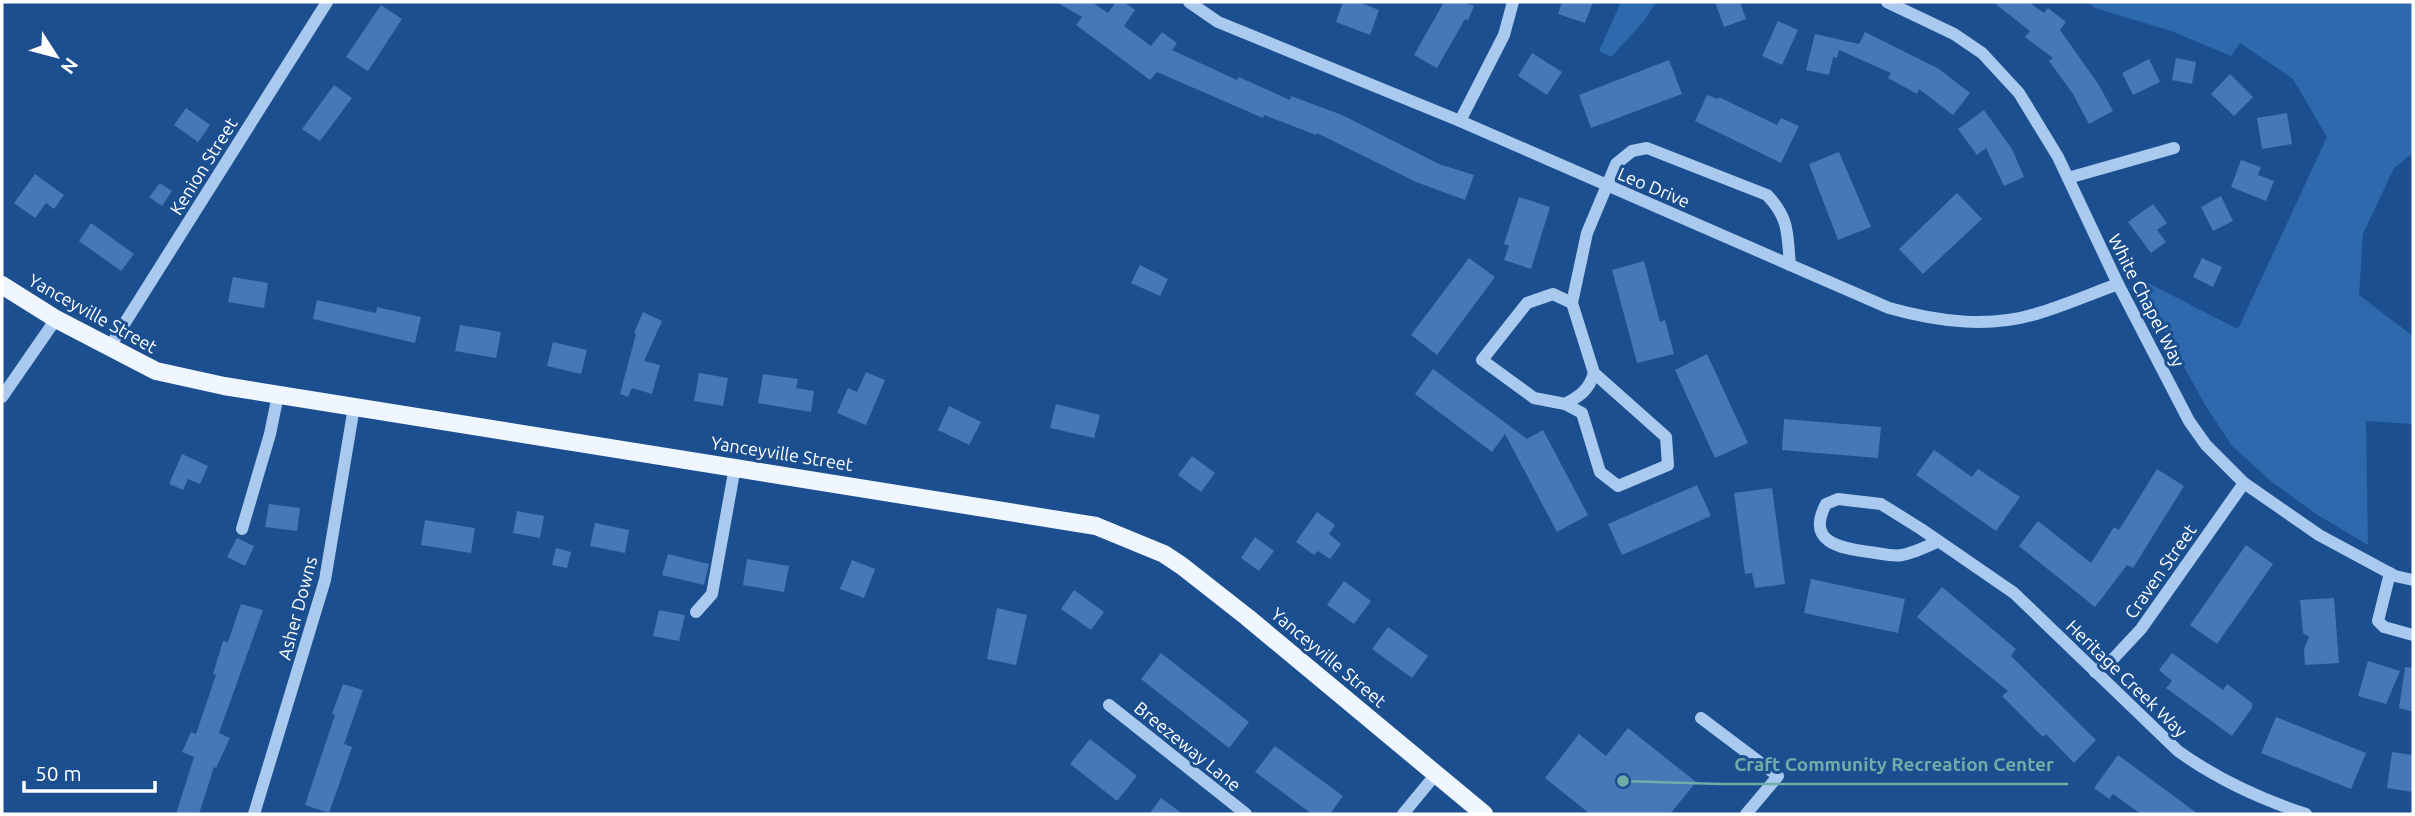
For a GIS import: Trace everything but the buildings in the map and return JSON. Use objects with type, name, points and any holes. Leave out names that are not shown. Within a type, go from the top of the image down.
[{"type":"main road","name":"Yanceyville Street","points":[[2,285],[56,319],[156,371],[224,386],[1096,526],[1164,554],[1247,617],[1484,814]]},
{"type":"street","name":"Kenion Street","points":[[109,348],[327,2]]},
{"type":"street","name":"Leo Drive","points":[[1189,2],[1218,22],[1460,121],[1889,308],[1924,317],[1965,322],[2009,320],[2040,313],[2118,284]]},
{"type":"street","points":[[1460,121],[1504,35],[1513,2]]},
{"type":"street","name":"White Chapel Way","points":[[1887,2],[1954,34],[1982,53],[2019,93],[2068,178],[2118,284],[2189,421],[2206,444],[2244,483],[2319,535],[2390,573],[2413,580]]},
{"type":"street","points":[[1572,303],[1553,294],[1527,303],[1482,360],[1534,398],[1565,404],[1582,413],[1600,472],[1618,486],[1668,465],[1666,437],[1594,373],[1572,303],[1587,233],[1616,164],[1632,151],[1647,148],[1767,195],[1779,208],[1786,223],[1790,265]]},
{"type":"street","points":[[2068,178],[2174,148]]},
{"type":"street","points":[[2,397],[56,319]]},
{"type":"street","points":[[1565,404],[1580,396],[1590,385],[1594,373]]},
{"type":"street","points":[[242,529],[270,433],[278,395]]},
{"type":"street","name":"Asher Downs","points":[[254,814],[324,580],[354,407]]},
{"type":"street","points":[[696,612],[712,594],[735,467]]},
{"type":"street","name":"Craven Street","points":[[2095,672],[2112,660],[2141,629],[2244,483]]},
{"type":"street","name":"Heritage Creek Way","points":[[1939,541],[1902,555],[1842,548],[1830,544],[1822,533],[1821,514],[1826,504],[1838,499],[1881,505],[1939,541],[2014,593],[2178,751],[2205,771],[2270,802],[2306,814]]},
{"type":"street","points":[[2390,573],[2378,621],[2384,627],[2413,635]]},
{"type":"street","name":"Breezeway Lane","points":[[1109,705],[1246,814]]},
{"type":"street","points":[[1702,718],[1778,776],[1746,814]]},
{"type":"street","points":[[1403,814],[1436,774]]},
{"type":"shaded area","points":[[1621,2],[1656,2],[1644,21],[1611,57],[1599,51]]},
{"type":"shaded area","points":[[2087,2],[2413,2],[2413,153],[2394,168],[2363,234],[2359,295],[2413,336],[2413,424],[2366,421],[2368,545],[2316,514],[2272,482],[2232,446],[2205,405],[2134,276],[2238,329],[2327,137],[2293,79],[2240,43],[2231,56],[2171,31],[2095,8]]},
{"type":"place","name":"Craft Community Recreation Center","points":[[1623,781]]}]
